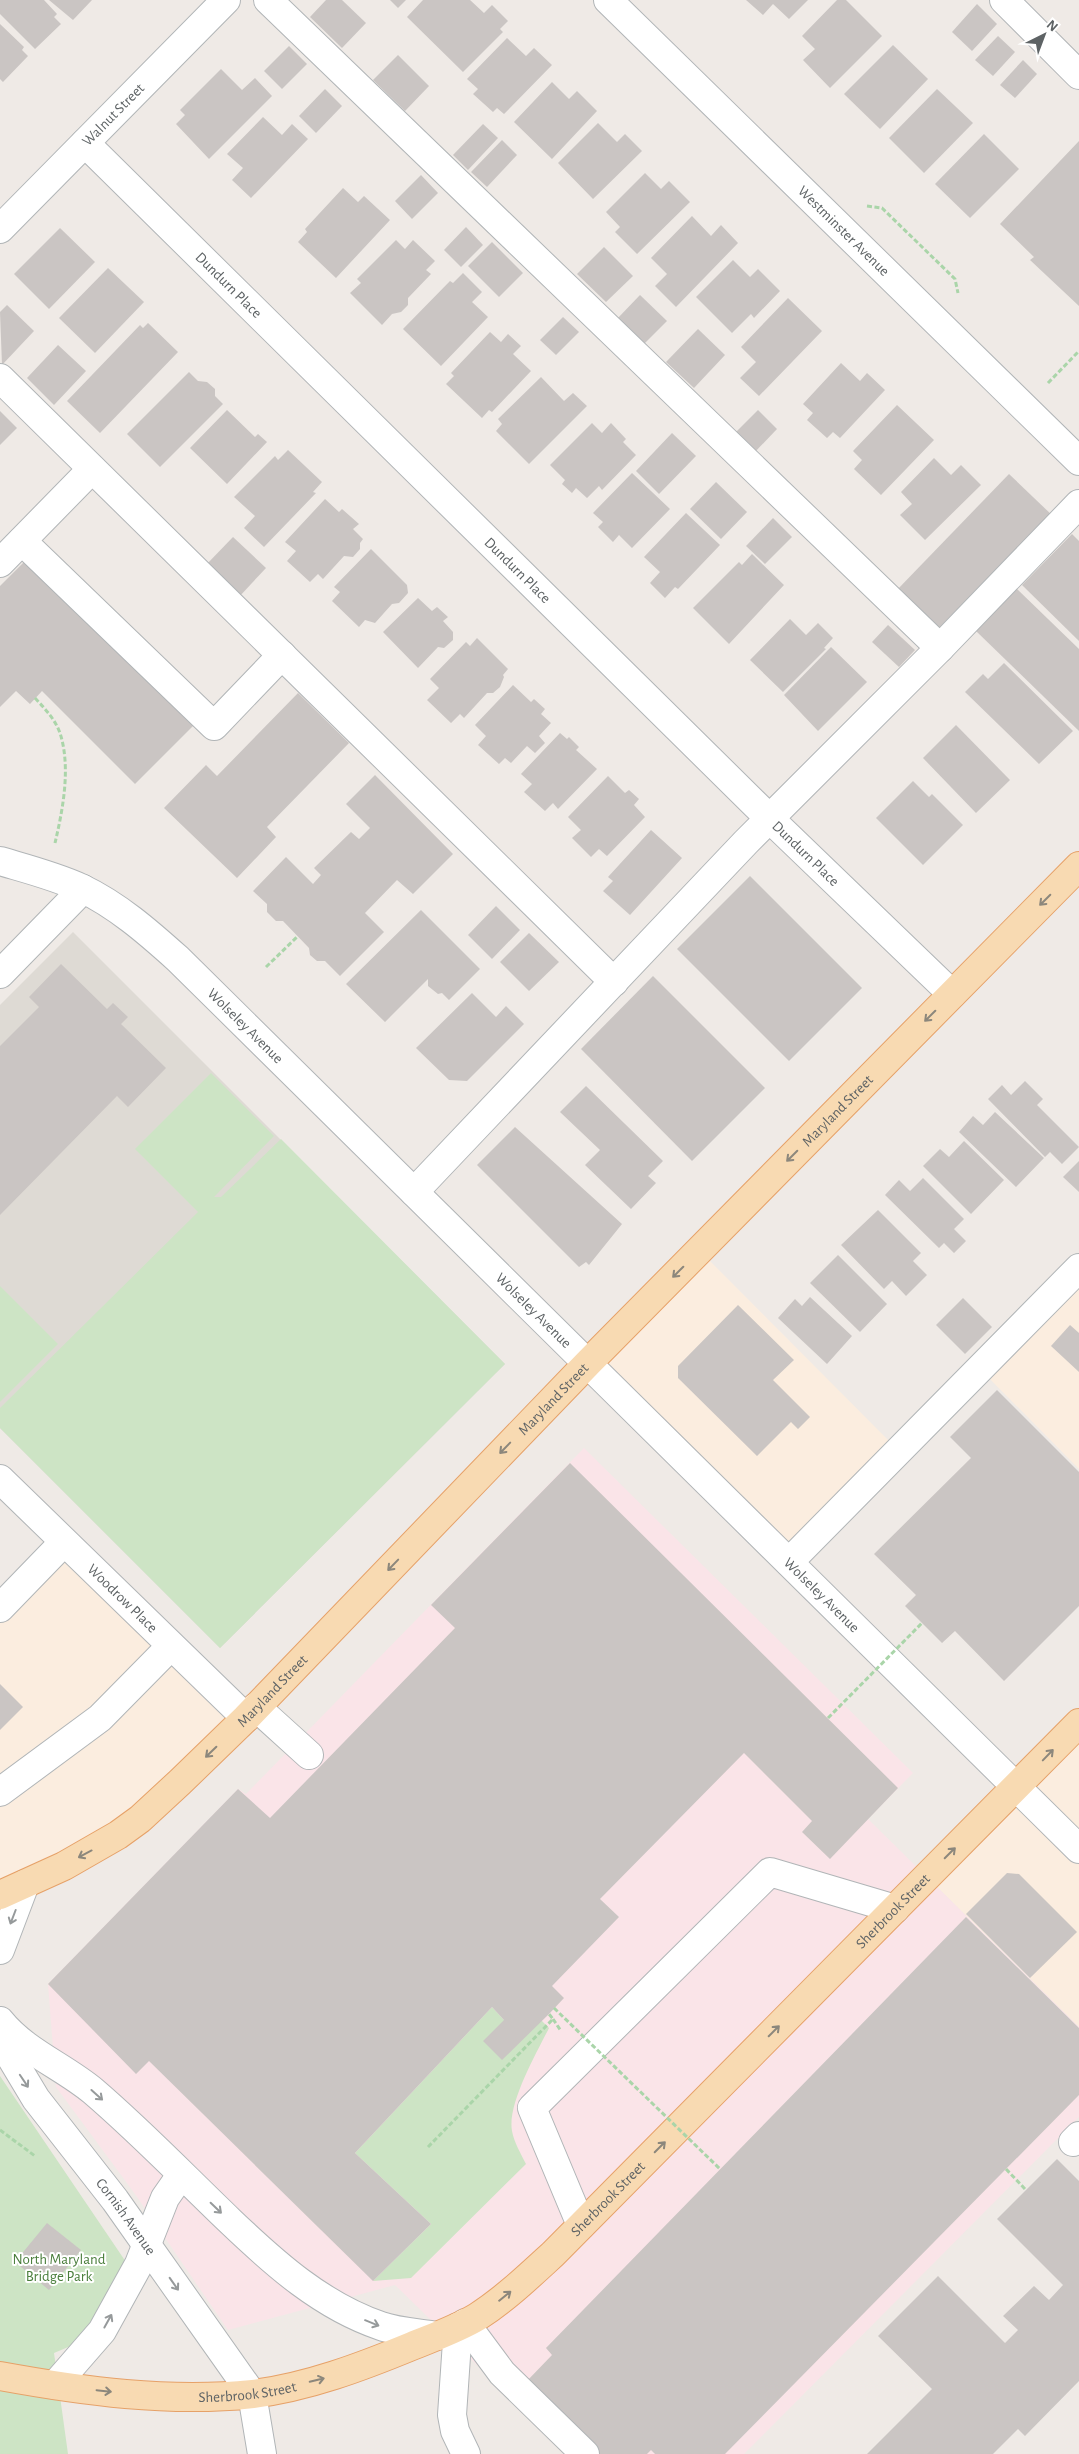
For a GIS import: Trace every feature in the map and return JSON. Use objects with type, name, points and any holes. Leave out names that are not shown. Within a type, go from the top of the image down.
[{"type":"main road","name":"Maryland Street","points":[[0,1895],[94,1850],[140,1819],[251,1713],[588,1363],[1079,866]]},
{"type":"main road","name":"Sherbrook Street","points":[[0,2376],[52,2385],[142,2395],[252,2394],[340,2374],[453,2329],[508,2294],[581,2225],[1079,1724]]},
{"type":"street","name":"Walnut Street","points":[[0,229],[226,0]]},
{"type":"street","points":[[268,0],[940,648]]},
{"type":"street","name":"Westminster Avenue","points":[[608,0],[1079,462]]},
{"type":"street","points":[[1004,0],[1079,75]]},
{"type":"street","name":"Dundurn Place","points":[[85,143],[769,818],[952,994]]},
{"type":"street","points":[[0,378],[614,982]]},
{"type":"street","points":[[0,563],[92,469]]},
{"type":"street","points":[[414,1192],[769,818],[940,648],[1079,504]]},
{"type":"street","points":[[22,541],[214,726],[282,655]]},
{"type":"street","name":"Wolseley Avenue","points":[[0,861],[47,875],[83,889],[131,919],[178,958],[1079,1849]]},
{"type":"street","points":[[0,974],[83,889]]},
{"type":"street","points":[[790,1562],[1079,1268]]},
{"type":"street","name":"Woodrow Place","points":[[0,1479],[170,1647],[251,1713],[309,1754]]},
{"type":"street","points":[[0,1608],[64,1542]]},
{"type":"street","points":[[0,1792],[100,1718],[170,1647]]},
{"type":"street","points":[[581,2225],[532,2108],[770,1872],[895,1909]]},
{"type":"street","points":[[0,1950],[25,1884]]},
{"type":"street","points":[[0,2022],[12,2036],[25,2046],[59,2065],[94,2092],[262,2251],[290,2275],[328,2302],[383,2327],[453,2329],[502,2373],[585,2454]]},
{"type":"street","name":"Cornish Avenue","points":[[0,2039],[15,2067],[36,2099],[147,2244],[252,2394]]},
{"type":"street","points":[[52,2385],[102,2331],[139,2264],[165,2198],[181,2174]]},
{"type":"street","points":[[453,2329],[452,2415],[458,2437],[466,2454]]},
{"type":"street","points":[[252,2394],[262,2454]]},
{"type":"path","points":[[1024,408],[1079,351]]},
{"type":"path","points":[[35,698],[50,714],[60,731],[66,762],[60,823],[47,875]]},
{"type":"path","points":[[266,967],[298,936]]},
{"type":"path","points":[[828,1718],[922,1623]]},
{"type":"path","points":[[554,2008],[720,2169]]},
{"type":"path","points":[[428,2147],[553,2019],[548,2014]]},
{"type":"path","points":[[1006,2169],[1026,2190]]},
{"type":"shaded area","points":[[73,932],[505,1364],[220,1648],[0,1428],[0,1005]]},
{"type":"shaded area","points":[[699,1250],[899,1451],[789,1562],[588,1363]]},
{"type":"shaded area","points":[[1079,1268],[1079,1469],[980,1369]]},
{"type":"shaded area","points":[[584,1448],[913,1773],[868,1819],[1079,2027],[1079,2117],[744,2454],[568,2454],[395,2285],[228,2330],[135,2194],[56,2087],[48,1984],[238,1789],[246,1794]]},
{"type":"shaded area","points":[[64,1542],[246,1718],[180,1782],[0,1894],[0,1608]]},
{"type":"shaded area","points":[[1079,1723],[1079,2027],[927,1877]]},
{"type":"green space","points":[[211,1073],[274,1136],[214,1197],[221,1197],[281,1139],[505,1364],[220,1648],[0,1428],[0,1408],[198,1212],[135,1149]]},
{"type":"green space","points":[[0,1286],[58,1344],[0,1402]]},
{"type":"green space","points":[[492,2007],[504,2020],[542,2021],[549,2028],[524,2078],[514,2107],[512,2131],[526,2164],[411,2278],[373,2281],[431,2224],[355,2153]]},
{"type":"green space","name":"North Maryland Bridge Park","points":[[0,2076],[128,2265],[88,2332],[73,2345],[54,2353],[68,2454],[0,2454]]},
{"type":"building","points":[[0,0],[44,0],[57,14],[54,17],[61,24],[35,49],[0,14]]},
{"type":"building","points":[[49,0],[92,0],[73,20]]},
{"type":"building","points":[[326,0],[342,0],[366,23],[342,48],[310,17]]},
{"type":"building","points":[[390,0],[406,0],[398,8]]},
{"type":"building","points":[[423,0],[470,0],[484,13],[492,5],[508,21],[500,29],[503,32],[463,72],[407,17]]},
{"type":"building","points":[[746,0],[808,0],[789,19],[773,4],[763,15]]},
{"type":"building","points":[[837,0],[846,0],[882,36],[830,88],[803,60],[815,49],[802,36]]},
{"type":"building","points":[[977,4],[997,24],[972,51],[952,32]]},
{"type":"building","points":[[0,24],[24,47],[22,50],[28,56],[3,82],[0,79]]},
{"type":"building","points":[[998,36],[1015,52],[993,76],[975,60]]},
{"type":"building","points":[[507,38],[526,56],[534,48],[552,65],[504,114],[497,108],[493,112],[473,94],[478,89],[467,79]]},
{"type":"building","points":[[893,45],[928,79],[880,129],[844,94]]},
{"type":"building","points":[[289,46],[307,64],[282,89],[264,71]]},
{"type":"building","points":[[398,55],[429,86],[405,111],[373,80]]},
{"type":"building","points":[[1023,60],[1037,74],[1015,98],[1000,85]]},
{"type":"building","points":[[221,69],[242,90],[255,78],[272,96],[209,159],[176,124],[185,115],[180,110]]},
{"type":"building","points":[[552,82],[569,99],[577,91],[597,111],[552,159],[514,122]]},
{"type":"building","points":[[325,89],[342,106],[316,133],[299,116]]},
{"type":"building","points":[[937,89],[973,123],[924,173],[889,138]]},
{"type":"building","points":[[263,117],[282,135],[292,124],[308,139],[251,198],[232,180],[243,168],[227,154]]},
{"type":"building","points":[[598,123],[617,142],[625,134],[642,151],[593,199],[558,163]]},
{"type":"building","points":[[483,124],[498,138],[468,170],[453,155]]},
{"type":"building","points":[[984,134],[1019,169],[970,218],[935,184]]},
{"type":"building","points":[[502,140],[517,155],[487,187],[471,172]]},
{"type":"building","points":[[1079,141],[1079,306],[1030,260],[1034,257],[1000,224]]},
{"type":"building","points":[[645,173],[661,189],[669,181],[690,202],[637,254],[615,232],[620,227],[606,212]]},
{"type":"building","points":[[421,175],[438,193],[412,219],[395,201]]},
{"type":"building","points":[[343,188],[358,202],[364,196],[390,220],[336,278],[298,242],[307,232],[305,229]]},
{"type":"building","points":[[692,216],[711,236],[721,225],[738,243],[676,307],[655,286],[667,274],[651,258]]},
{"type":"building","points":[[466,227],[483,245],[461,267],[444,250]]},
{"type":"building","points":[[60,228],[95,262],[49,309],[14,274]]},
{"type":"building","points":[[396,240],[405,249],[413,240],[435,261],[426,270],[431,274],[408,298],[408,305],[401,312],[392,314],[382,325],[350,293],[361,283],[357,279]]},
{"type":"building","points":[[492,242],[523,273],[499,297],[468,266]]},
{"type":"building","points":[[604,247],[633,276],[606,302],[577,274]]},
{"type":"building","points":[[733,260],[750,277],[758,269],[780,291],[754,318],[751,314],[732,333],[696,297]]},
{"type":"building","points":[[108,268],[144,302],[95,353],[59,318]]},
{"type":"building","points":[[463,273],[482,292],[472,302],[488,317],[441,366],[403,329],[450,281],[453,283]]},
{"type":"building","points":[[640,295],[667,321],[643,345],[617,319]]},
{"type":"building","points":[[788,298],[822,331],[759,396],[740,378],[756,362],[741,347]]},
{"type":"building","points":[[7,305],[34,331],[2,365],[0,312]]},
{"type":"building","points":[[563,317],[579,332],[556,355],[540,340]]},
{"type":"building","points":[[148,323],[178,352],[100,433],[67,401],[140,325],[143,328]]},
{"type":"building","points":[[698,329],[725,355],[694,388],[666,362]]},
{"type":"building","points":[[490,332],[501,342],[508,334],[521,346],[513,354],[531,371],[492,412],[489,410],[482,418],[446,384],[454,376],[451,373]]},
{"type":"building","points":[[58,345],[86,371],[54,405],[27,378]]},
{"type":"building","points":[[841,363],[860,381],[867,373],[885,390],[840,438],[833,432],[827,438],[807,420],[813,413],[803,404]]},
{"type":"building","points":[[189,372],[198,381],[207,382],[215,389],[215,396],[223,404],[160,467],[127,434]]},
{"type":"building","points":[[541,377],[564,401],[573,393],[587,406],[529,464],[496,431],[502,424],[498,419]]},
{"type":"building","points":[[897,405],[934,440],[881,495],[854,469],[862,460],[853,451]]},
{"type":"building","points":[[227,410],[255,437],[258,434],[267,442],[227,484],[190,448]]},
{"type":"building","points":[[758,410],[777,429],[753,454],[733,435]]},
{"type":"building","points":[[0,411],[17,428],[0,445]]},
{"type":"building","points":[[592,423],[602,433],[611,423],[626,439],[623,442],[636,455],[602,490],[599,486],[587,498],[576,488],[572,493],[562,484],[565,480],[550,465]]},
{"type":"building","points":[[672,433],[696,456],[659,494],[636,471]]},
{"type":"building","points":[[288,450],[322,482],[313,492],[316,493],[264,547],[244,528],[255,516],[234,497],[275,456],[278,460]]},
{"type":"building","points":[[934,458],[951,475],[961,465],[981,485],[925,540],[900,515],[912,504],[901,492]]},
{"type":"building","points":[[632,473],[670,509],[632,548],[619,535],[613,542],[598,527],[603,522],[593,513]]},
{"type":"building","points":[[1009,474],[1055,518],[943,637],[896,591]]},
{"type":"building","points":[[716,482],[747,512],[721,539],[690,509]]},
{"type":"building","points":[[325,499],[339,512],[342,509],[359,524],[353,529],[363,539],[360,543],[360,549],[353,557],[344,556],[323,579],[318,574],[310,582],[287,561],[296,551],[285,542]]},
{"type":"building","points":[[686,513],[720,545],[678,589],[675,587],[665,598],[650,583],[660,572],[644,557]]},
{"type":"building","points":[[773,518],[792,537],[765,564],[746,546]]},
{"type":"building","points":[[1072,534],[1079,541],[1079,641],[1022,585]]},
{"type":"building","points":[[233,537],[266,568],[238,598],[205,566]]},
{"type":"building","points":[[371,549],[407,585],[408,593],[399,603],[392,604],[375,623],[365,620],[359,627],[332,601],[340,592],[334,587]]},
{"type":"building","points":[[752,554],[784,585],[729,644],[693,608],[739,562],[742,565]]},
{"type":"building","points":[[28,558],[195,724],[135,784],[42,691],[30,704],[16,691],[0,707],[0,586]]},
{"type":"building","points":[[1017,589],[1079,649],[1079,731],[976,631]]},
{"type":"building","points":[[418,598],[432,611],[437,607],[448,617],[443,621],[453,632],[453,640],[444,648],[438,647],[418,668],[383,632]]},
{"type":"building","points":[[790,619],[806,635],[818,623],[833,638],[824,648],[826,649],[783,692],[750,660]]},
{"type":"building","points":[[888,625],[915,650],[899,667],[872,642]]},
{"type":"building","points":[[477,638],[508,669],[503,675],[500,687],[493,693],[487,693],[464,718],[460,714],[451,723],[427,700],[439,688],[430,679],[466,642],[470,646]]},
{"type":"building","points":[[831,647],[867,682],[818,731],[784,695]]},
{"type":"building","points":[[1004,663],[1073,731],[1039,764],[965,692],[983,674],[988,679]]},
{"type":"building","points":[[513,685],[531,702],[534,699],[545,709],[541,714],[551,723],[539,736],[545,743],[535,753],[527,746],[511,763],[505,758],[499,764],[478,745],[486,736],[475,725]]},
{"type":"building","points":[[298,693],[349,743],[267,827],[276,837],[237,878],[164,808],[206,765],[217,776]]},
{"type":"building","points":[[956,725],[1010,780],[976,813],[923,758]]},
{"type":"building","points":[[560,733],[567,739],[569,737],[579,747],[576,750],[597,769],[558,809],[553,803],[545,811],[524,792],[532,784],[521,774]]},
{"type":"building","points":[[375,775],[453,854],[413,894],[397,880],[365,913],[384,932],[340,976],[325,961],[317,961],[310,955],[309,948],[283,921],[276,921],[267,912],[267,904],[253,891],[286,857],[313,884],[321,875],[314,868],[351,832],[359,839],[370,828],[346,804]]},
{"type":"building","points":[[608,776],[625,793],[629,790],[639,799],[634,805],[645,817],[607,856],[599,849],[591,857],[572,838],[581,830],[568,817]]},
{"type":"building","points":[[913,781],[929,797],[932,794],[963,825],[923,865],[876,818]]},
{"type":"building","points":[[651,830],[682,858],[630,915],[603,891],[613,881],[608,877]]},
{"type":"building","points":[[750,876],[862,988],[789,1061],[677,949]]},
{"type":"building","points":[[496,906],[520,930],[492,959],[468,935]]},
{"type":"building","points":[[421,910],[480,969],[449,1000],[442,993],[438,994],[428,986],[428,979],[385,1022],[346,984]]},
{"type":"building","points":[[529,933],[559,962],[529,991],[500,962]]},
{"type":"building","points":[[61,964],[107,1009],[113,1003],[128,1017],[121,1024],[166,1068],[128,1107],[117,1096],[0,1215],[0,1046],[39,1007],[29,997]]},
{"type":"building","points":[[653,976],[765,1088],[692,1161],[581,1049]]},
{"type":"building","points":[[472,993],[496,1017],[506,1006],[524,1024],[467,1081],[449,1080],[416,1048]]},
{"type":"building","points":[[1025,1081],[1043,1099],[1037,1105],[1079,1147],[1062,1164],[1050,1152],[1045,1157],[988,1099],[1002,1085],[1011,1095]]},
{"type":"building","points":[[586,1086],[663,1161],[648,1176],[656,1183],[631,1209],[585,1165],[600,1150],[560,1112]]},
{"type":"building","points":[[995,1112],[1044,1158],[1016,1187],[959,1132],[973,1116],[983,1125]]},
{"type":"building","points":[[515,1127],[622,1224],[589,1265],[586,1262],[579,1267],[477,1165]]},
{"type":"building","points":[[964,1141],[1004,1180],[971,1214],[923,1166],[940,1149],[949,1157]]},
{"type":"building","points":[[1079,1161],[1079,1192],[1063,1177]]},
{"type":"building","points":[[923,1178],[964,1219],[954,1229],[966,1241],[954,1253],[944,1243],[939,1248],[885,1195],[899,1180],[910,1191]]},
{"type":"building","points":[[878,1210],[921,1253],[913,1261],[927,1275],[906,1296],[892,1281],[884,1289],[841,1245]]},
{"type":"building","points":[[838,1255],[887,1304],[860,1332],[810,1283]]},
{"type":"building","points":[[810,1297],[852,1336],[827,1364],[778,1318],[795,1299],[802,1306]]},
{"type":"building","points":[[963,1298],[992,1327],[965,1354],[936,1325]]},
{"type":"building","points":[[738,1305],[794,1360],[773,1380],[810,1417],[798,1429],[791,1422],[757,1456],[678,1378],[678,1366]]},
{"type":"building","points":[[1070,1325],[1079,1333],[1079,1372],[1051,1346]]},
{"type":"building","points":[[997,1390],[1079,1472],[1079,1606],[1004,1681],[955,1631],[942,1643],[905,1606],[916,1595],[874,1554],[971,1458],[950,1437]]},
{"type":"building","points":[[570,1463],[898,1788],[830,1859],[802,1832],[812,1821],[744,1753],[600,1899],[619,1917],[552,1986],[564,1998],[549,2014],[502,2060],[483,2041],[504,2020],[492,2007],[355,2153],[431,2224],[373,2281],[149,2061],[136,2074],[48,1984],[238,1789],[270,1818],[455,1628],[431,1605]]},
{"type":"building","points":[[0,1684],[23,1707],[0,1730]]},
{"type":"building","points":[[1007,1873],[1019,1874],[1077,1932],[1030,1978],[966,1914]]},
{"type":"building","points":[[966,1917],[1079,2028],[1079,2095],[725,2454],[655,2454],[651,2450],[647,2454],[600,2454],[526,2382],[552,2355],[546,2348]]},
{"type":"building","points":[[1057,2159],[1079,2181],[1079,2381],[1025,2436],[1018,2429],[993,2454],[867,2454],[932,2389],[878,2336],[938,2276],[1005,2343],[1018,2330],[1003,2316],[1034,2286],[1049,2300],[1063,2285],[997,2219]]},
{"type":"building","points":[[47,2223],[81,2250],[49,2290],[15,2262]]}]
